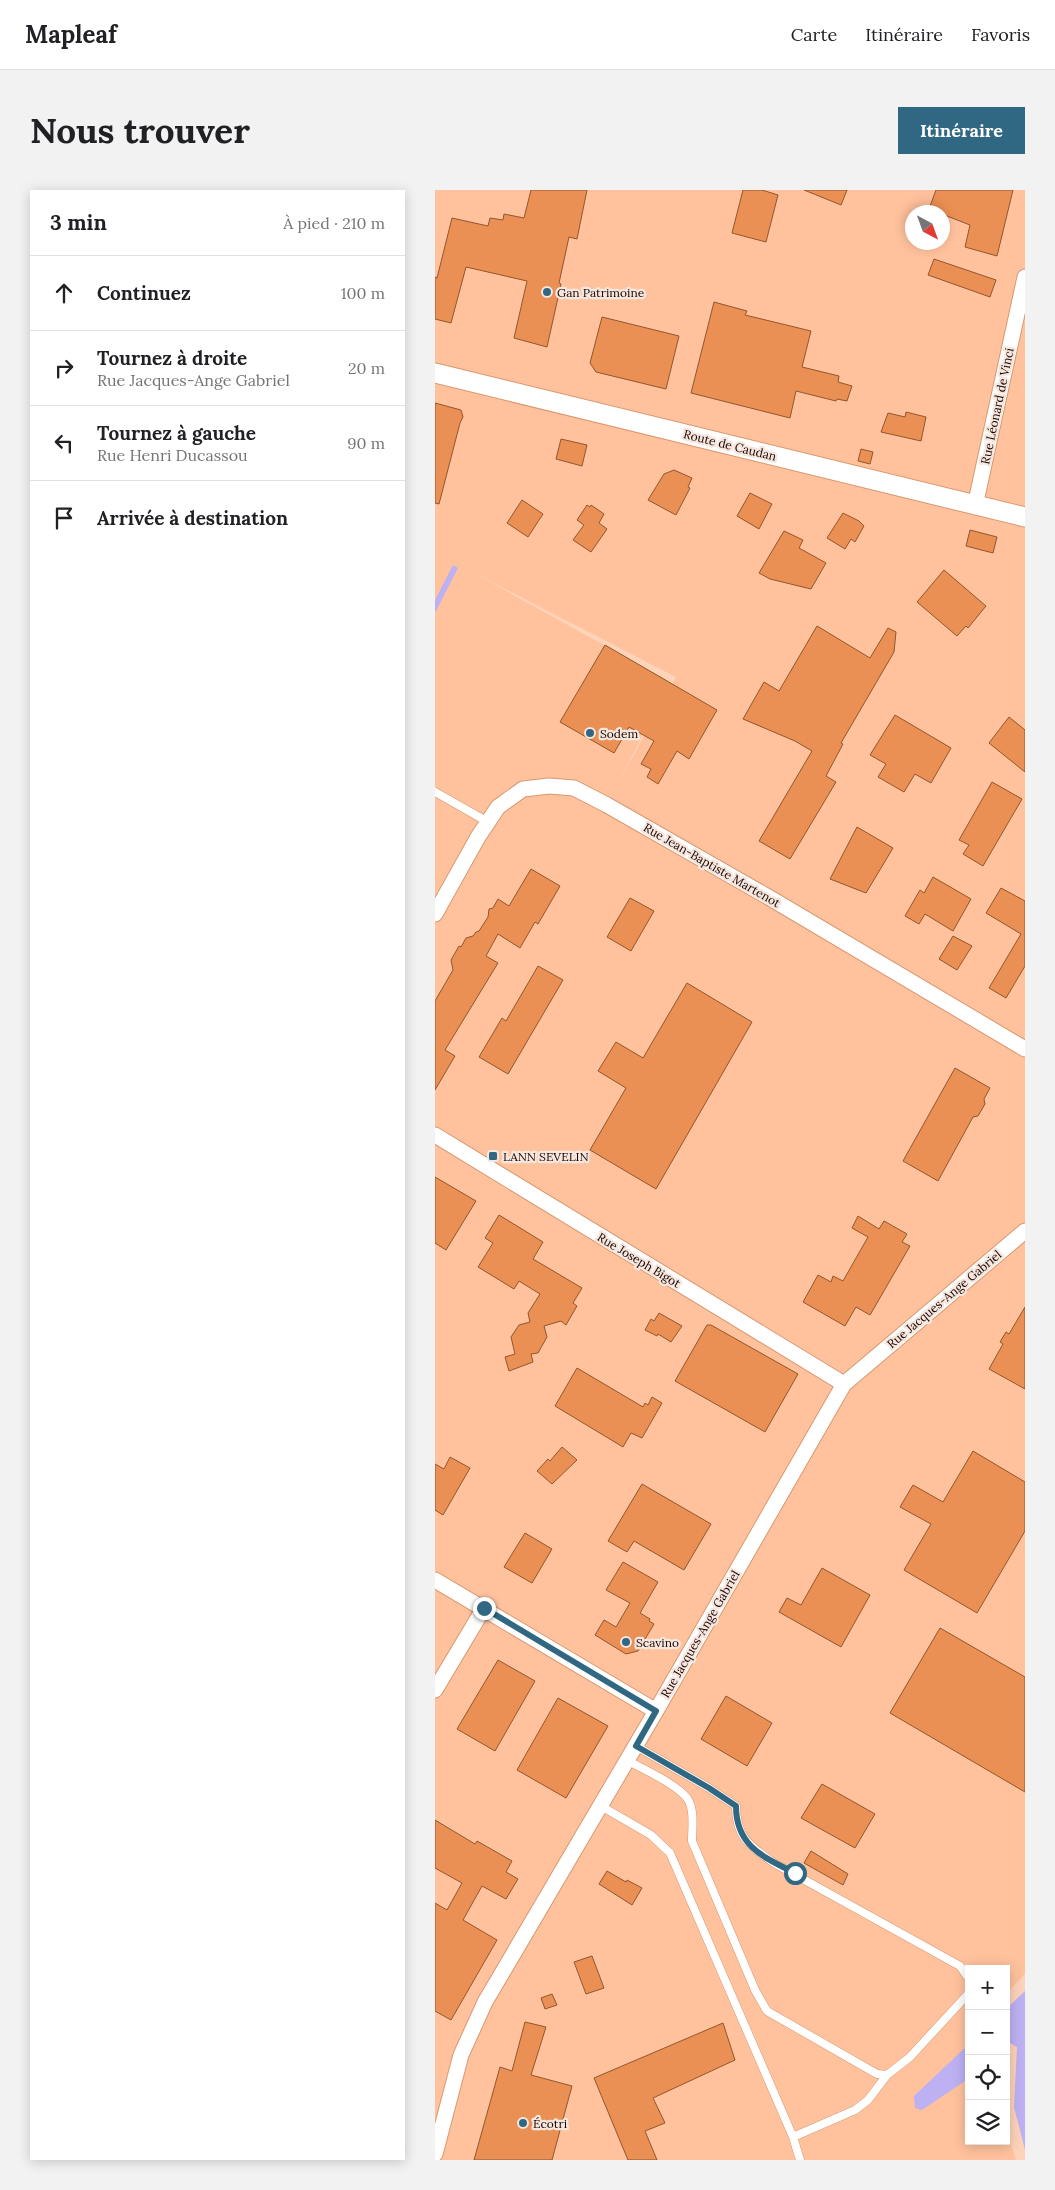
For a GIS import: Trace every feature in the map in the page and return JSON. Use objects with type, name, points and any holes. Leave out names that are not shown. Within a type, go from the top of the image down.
[{"type":"street","name":"Rue Léonard de Vinci","points":[[975,506],[1025,277]]},
{"type":"street","name":"Route de Caudan","points":[[435,373],[1025,517]]},
{"type":"street","name":"Rue Jean-Baptiste Martenot","points":[[435,914],[498,807],[523,789],[549,786],[574,788],[770,898],[1025,1049]]},
{"type":"street","name":"Rue Joseph Bigot","points":[[435,1136],[843,1384]]},
{"type":"street","name":"Rue Jacques-Ange Gabriel","points":[[435,2154],[461,2055],[472,2028],[843,1384],[1025,1230]]},
{"type":"street","points":[[435,1580],[656,1711]]},
{"type":"street","points":[[435,1690],[484,1608]]},
{"type":"lane","points":[[435,792],[488,822]]},
{"type":"lane","points":[[636,1746],[709,1788],[736,1806],[743,1838],[750,1846],[774,1863],[960,1966],[965,1973]]},
{"type":"lane","points":[[627,1760],[675,1788],[688,1799],[693,1816],[692,1841],[755,1990],[767,2011],[877,2074],[887,2075]]},
{"type":"lane","points":[[601,1806],[651,1835],[670,1853],[793,2137],[800,2160]]},
{"type":"lane","points":[[793,2137],[855,2110],[867,2100],[887,2075],[910,2057],[965,1997]]},
{"type":"shaded area","points":[[435,190],[1025,190],[1025,1974],[1010,1990],[1010,1965],[965,1965],[965,2145],[1010,2145],[1010,2141],[1016,2160],[435,2160]],"holes":[[[472,572],[676,677],[618,784],[669,681]]]},
{"type":"shaded area","points":[[453,565],[458,568],[435,613],[435,600]]},
{"type":"shaded area","points":[[1025,1991],[1025,2150],[1014,2107],[1017,2047],[1010,2043],[1010,2005]]},
{"type":"shaded area","points":[[965,2048],[965,2081],[922,2110],[915,2108],[914,2096]]},
{"type":"building","points":[[531,190],[587,190],[577,239],[569,237],[547,347],[514,338],[527,281],[466,267],[451,323],[435,319],[435,277],[437,278],[452,218],[488,226],[490,218],[503,220],[504,214],[524,218]]},
{"type":"building","points":[[743,190],[762,190],[778,195],[766,242],[732,233]]},
{"type":"building","points":[[804,190],[847,190],[841,205]]},
{"type":"building","points":[[936,190],[1013,190],[997,256],[965,247],[970,225],[950,217],[950,205],[930,205]]},
{"type":"building","points":[[934,259],[996,280],[990,297],[928,275]]},
{"type":"building","points":[[714,302],[747,311],[745,315],[811,331],[802,367],[839,376],[838,382],[852,386],[847,401],[837,399],[836,401],[796,391],[790,418],[691,393]]},
{"type":"building","points":[[602,317],[679,336],[666,389],[596,372],[590,363]]},
{"type":"building","points":[[435,403],[461,410],[463,417],[439,504],[435,503]]},
{"type":"building","points":[[906,412],[926,417],[921,441],[881,432],[888,413],[905,417]]},
{"type":"building","points":[[561,439],[587,445],[582,466],[556,459]]},
{"type":"building","points":[[861,449],[873,452],[870,464],[858,461]]},
{"type":"building","points":[[674,470],[692,478],[688,487],[690,488],[676,515],[648,500],[664,474]]},
{"type":"building","points":[[750,493],[772,504],[759,529],[737,516]]},
{"type":"building","points":[[522,500],[543,514],[528,537],[507,523]]},
{"type":"building","points":[[587,505],[590,507],[591,505],[604,514],[599,523],[607,529],[591,552],[573,540],[584,525],[577,520]]},
{"type":"building","points":[[843,513],[859,521],[864,526],[855,542],[851,539],[845,549],[827,538]]},
{"type":"building","points":[[970,530],[997,537],[993,553],[966,546]]},
{"type":"building","points":[[784,531],[803,540],[799,548],[826,563],[811,589],[770,579],[759,573]]},
{"type":"building","points":[[944,570],[986,606],[968,628],[966,626],[957,636],[917,602]]},
{"type":"building","points":[[817,626],[870,658],[888,628],[896,632],[894,652],[841,743],[843,744],[826,776],[836,782],[790,859],[759,841],[812,751],[795,741],[743,719],[764,682],[779,691]]},
{"type":"building","points":[[605,645],[717,710],[689,759],[677,751],[658,784],[647,777],[651,769],[641,764],[654,741],[629,727],[614,753],[560,722]]},
{"type":"building","points":[[895,715],[951,748],[931,783],[915,774],[904,792],[878,777],[886,764],[870,755]]},
{"type":"building","points":[[1009,717],[1025,730],[1025,772],[989,743]]},
{"type":"building","points":[[992,782],[1022,799],[983,866],[963,854],[969,845],[959,840]]},
{"type":"building","points":[[857,827],[893,848],[866,893],[830,879]]},
{"type":"building","points":[[531,869],[560,886],[538,924],[535,922],[520,948],[498,934],[486,956],[498,963],[445,1050],[455,1056],[435,1090],[435,1001],[453,970],[451,960],[466,938],[473,936],[479,931],[488,917],[489,909],[493,908],[498,899],[509,906]]},
{"type":"building","points":[[933,877],[971,899],[953,931],[925,914],[919,924],[905,916],[920,890],[924,893]]},
{"type":"building","points":[[1001,888],[1025,901],[1025,966],[1006,998],[989,988],[1021,934],[986,913]]},
{"type":"building","points":[[630,898],[654,911],[631,951],[607,937]]},
{"type":"building","points":[[953,936],[972,946],[957,970],[939,959]]},
{"type":"building","points":[[538,966],[563,980],[508,1074],[479,1057],[502,1018],[506,1021]]},
{"type":"building","points":[[687,983],[752,1022],[656,1189],[590,1150],[626,1088],[598,1071],[616,1042],[643,1058]]},
{"type":"building","points":[[955,1068],[990,1088],[984,1099],[985,1104],[978,1116],[973,1117],[938,1181],[903,1161]]},
{"type":"building","points":[[435,1177],[476,1201],[446,1250],[435,1243]]},
{"type":"building","points":[[499,1215],[543,1242],[533,1259],[582,1288],[573,1303],[577,1306],[566,1325],[561,1321],[544,1326],[547,1337],[538,1353],[531,1354],[533,1362],[509,1371],[505,1357],[515,1354],[511,1337],[519,1325],[530,1322],[528,1313],[540,1294],[519,1281],[514,1289],[478,1267],[493,1243],[485,1238]]},
{"type":"building","points":[[858,1216],[879,1229],[884,1221],[907,1234],[902,1242],[910,1246],[870,1315],[856,1307],[845,1326],[803,1302],[818,1275],[831,1282],[833,1276],[843,1281],[868,1237],[852,1228]]},
{"type":"building","points":[[1025,1307],[1025,1389],[989,1369],[1003,1344],[1000,1342],[1006,1332],[1009,1334]]},
{"type":"building","points":[[659,1313],[682,1326],[671,1342],[658,1334],[657,1336],[645,1330],[651,1319],[654,1321]]},
{"type":"building","points":[[707,1325],[711,1325],[798,1374],[765,1432],[675,1381]]},
{"type":"building","points":[[577,1368],[643,1407],[645,1403],[648,1405],[652,1397],[662,1403],[642,1438],[631,1433],[623,1447],[555,1406]]},
{"type":"building","points":[[562,1447],[577,1460],[552,1484],[537,1471],[548,1459],[550,1461]]},
{"type":"building","points":[[973,1451],[1025,1482],[1025,1531],[977,1613],[904,1570],[931,1524],[900,1507],[913,1485],[943,1502]]},
{"type":"building","points":[[450,1457],[470,1468],[443,1515],[435,1510],[435,1464],[444,1469]]},
{"type":"building","points":[[642,1484],[711,1524],[684,1570],[634,1541],[627,1552],[608,1541]]},
{"type":"building","points":[[525,1533],[552,1549],[532,1583],[504,1567]]},
{"type":"building","points":[[623,1562],[658,1582],[640,1613],[654,1624],[638,1651],[626,1654],[595,1635],[604,1620],[616,1627],[630,1603],[606,1590]]},
{"type":"building","points":[[822,1568],[870,1595],[841,1647],[779,1612],[787,1598],[801,1605]]},
{"type":"building","points":[[940,1628],[1025,1677],[1025,1792],[890,1713]]},
{"type":"building","points":[[498,1660],[535,1681],[495,1751],[457,1729]]},
{"type":"building","points":[[726,1696],[772,1723],[747,1766],[701,1739]]},
{"type":"building","points":[[558,1698],[608,1726],[566,1798],[517,1770]]},
{"type":"building","points":[[822,1784],[875,1814],[855,1848],[801,1818]]},
{"type":"building","points":[[435,1820],[475,1844],[477,1841],[512,1861],[506,1872],[518,1879],[506,1899],[482,1886],[463,1920],[497,1940],[451,2020],[435,2011],[435,1903],[447,1910],[462,1883],[435,1868]]},
{"type":"building","points":[[811,1851],[848,1874],[843,1885],[804,1863]]},
{"type":"building","points":[[607,1871],[626,1882],[627,1880],[642,1888],[632,1905],[599,1884]]},
{"type":"building","points":[[592,1956],[604,1988],[586,1994],[574,1962]]},
{"type":"building","points":[[552,1994],[557,2005],[545,2009],[541,1998]]},
{"type":"building","name":"Écotri","points":[[525,2022],[546,2027],[531,2075],[572,2086],[552,2160],[474,2160],[500,2067],[512,2071]]},
{"type":"building","points":[[723,2023],[735,2060],[653,2098],[665,2123],[645,2131],[657,2160],[628,2160],[594,2078]]},
{"type":"place","name":"Gan Patrimoine","points":[[547,292]]},
{"type":"place","name":"Sodem","points":[[590,733]]},
{"type":"place","name":"LANN SEVELIN","points":[[493,1156]]},
{"type":"place","name":"Scavino","points":[[626,1642]]},
{"type":"place","name":"Écotri","points":[[523,2123]]},
{"type":"route","points":[[484,1608],[656,1711],[636,1746],[709,1788],[736,1806],[736,1816],[743,1838],[750,1846],[774,1863],[795,1873]]}]
